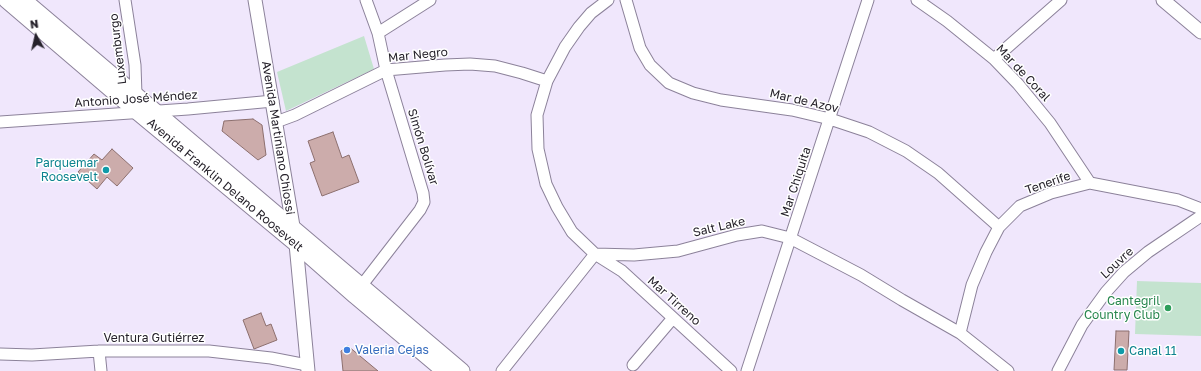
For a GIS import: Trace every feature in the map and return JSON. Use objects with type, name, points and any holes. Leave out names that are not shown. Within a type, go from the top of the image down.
[{"type":"main road","name":"Avenida Franklin Delano Roosevelt","points":[[6,0],[137,112],[295,236],[362,286],[462,371]]},
{"type":"main road","name":"Avenida Franklin Delano Roosevelt","points":[[24,0],[136,95],[295,236],[355,296],[444,371]]},
{"type":"street","name":"Luxemburgo","points":[[125,0],[135,65],[136,95]]},
{"type":"street","name":"Avenida Martiniano Chiossi","points":[[255,0],[295,236],[307,368]]},
{"type":"street","name":"Simón Bolívar","points":[[362,286],[420,210],[424,202],[423,193],[386,70],[378,33],[366,0]]},
{"type":"street","points":[[378,33],[430,0]]},
{"type":"street","points":[[502,371],[596,254],[572,232],[557,207],[546,184],[538,149],[536,115],[547,81],[565,47],[591,13],[608,0]]},
{"type":"street","name":"Mar de Azov","points":[[626,0],[640,48],[650,65],[669,83],[693,93],[721,100],[792,110],[830,119],[869,132],[906,151],[938,173],[999,227]]},
{"type":"street","name":"Mar Chiquita","points":[[747,371],[868,0]]},
{"type":"street","name":"Mar de Coral","points":[[917,0],[947,21],[994,59],[1018,84],[1050,124],[1090,183]]},
{"type":"street","points":[[994,59],[1061,0]]},
{"type":"street","points":[[1163,0],[1201,32]]},
{"type":"street","name":"Mar Negro","points":[[276,122],[386,70],[445,64],[470,64],[495,66],[547,81]]},
{"type":"street","name":"Antonio José Méndez","points":[[0,122],[273,101]]},
{"type":"street","name":"Tenerife","points":[[960,333],[972,284],[986,252],[999,227],[1020,206],[1051,193],[1090,183],[1178,200],[1201,209]]},
{"type":"street","name":"Louvre","points":[[1059,371],[1082,325],[1106,292],[1124,272],[1148,252],[1201,216]]},
{"type":"street","name":"Salt Lake","points":[[596,254],[634,255],[678,252],[737,235],[762,231],[790,238],[862,275],[960,333],[1008,371]]},
{"type":"street","name":"Mar Tirreno","points":[[596,254],[622,271],[732,371]]},
{"type":"street","points":[[633,365],[673,318]]},
{"type":"street","points":[[99,351],[101,371]]},
{"type":"street","name":"Ventura Gutiérrez","points":[[0,354],[32,355],[99,351],[209,351],[271,358],[307,368]]},
{"type":"green space","points":[[364,36],[374,69],[286,111],[277,72]]},
{"type":"green space","name":"Cantegril Country Club","points":[[1137,281],[1201,283],[1201,336],[1135,334]]},
{"type":"building","points":[[253,119],[262,125],[266,155],[258,160],[222,131],[224,121]]},
{"type":"building","points":[[333,132],[342,158],[349,155],[359,182],[322,196],[310,163],[315,161],[308,141]]},
{"type":"building","name":"Parquemar Roosevelt","points":[[112,149],[133,168],[117,186],[107,177],[97,189],[78,172],[94,154],[102,160]]},
{"type":"building","points":[[261,313],[266,326],[271,324],[277,340],[254,349],[243,320]]},
{"type":"building","name":"Canal 11","points":[[1116,331],[1129,331],[1127,370],[1114,370]]},
{"type":"building","points":[[348,346],[378,371],[343,371],[341,351]]},
{"type":"place","name":"Parquemar Roosevelt","points":[[106,170]]},
{"type":"place","name":"Cantegril Country Club","points":[[1168,308]]},
{"type":"place","name":"Valeria Cejas","points":[[347,350]]},
{"type":"place","name":"Canal 11","points":[[1121,351]]}]
